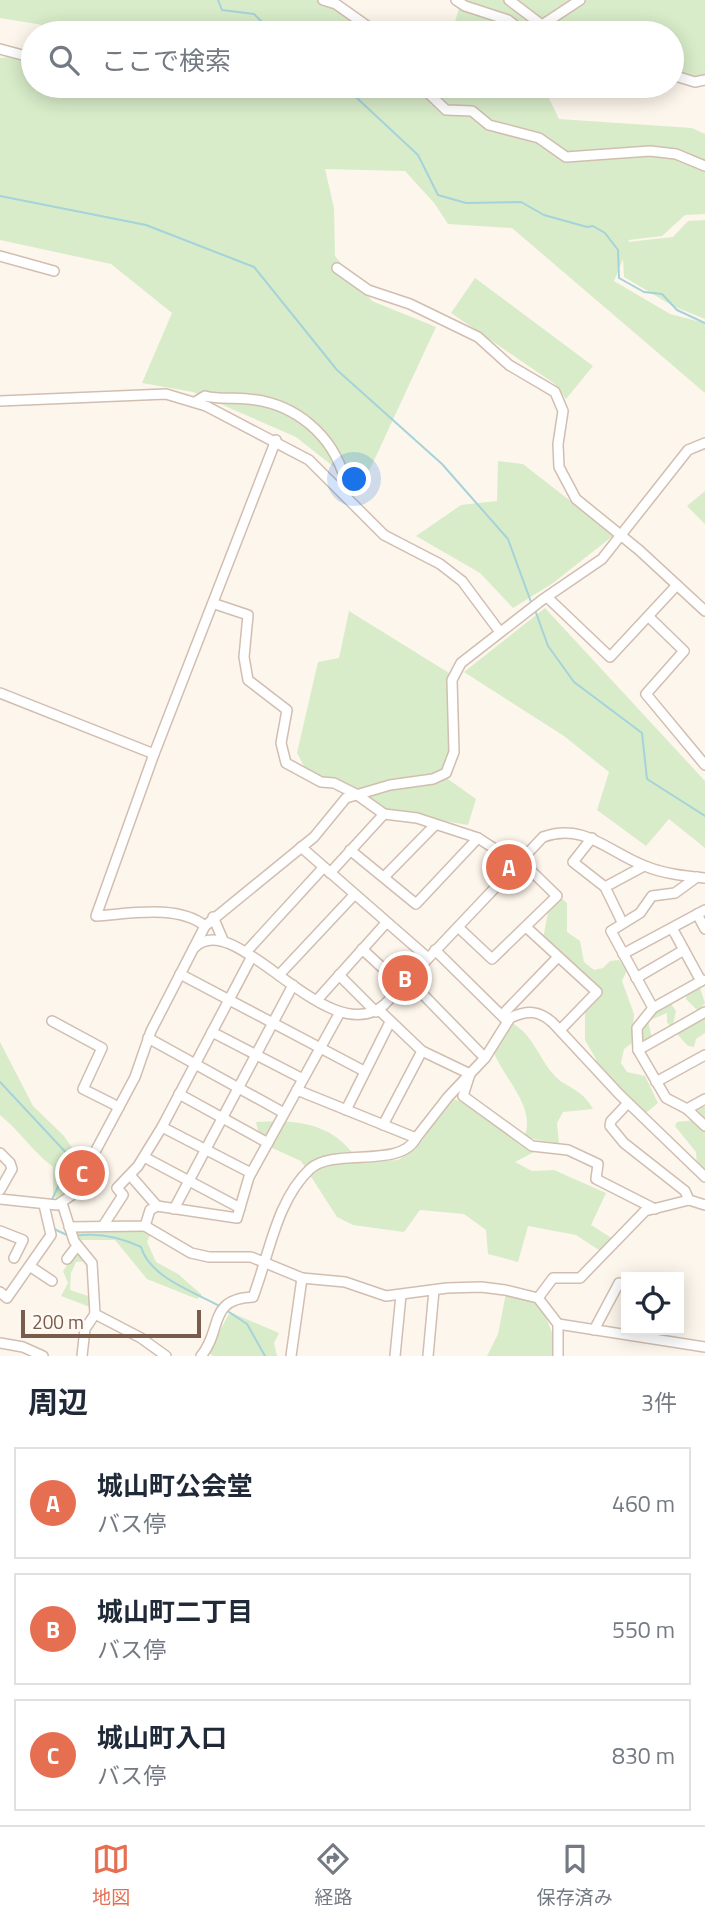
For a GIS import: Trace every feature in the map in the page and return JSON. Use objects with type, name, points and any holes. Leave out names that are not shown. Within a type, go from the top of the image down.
[{"type":"street","points":[[323,0],[336,4],[360,21]]},
{"type":"street","points":[[456,0],[465,6],[509,21]]},
{"type":"street","points":[[509,0],[537,21]]},
{"type":"street","points":[[548,21],[580,0]]},
{"type":"street","points":[[6,37],[2,49],[21,54]]},
{"type":"street","points":[[684,79],[695,82],[705,80]]},
{"type":"street","points":[[434,98],[446,110],[472,111],[489,125],[539,138],[566,157],[650,151],[676,154],[705,166]]},
{"type":"street","points":[[0,256],[54,271]]},
{"type":"street","points":[[337,268],[368,290],[410,304],[478,337],[509,365],[555,392],[563,411],[558,451],[561,475],[581,505],[705,611]]},
{"type":"street","points":[[0,401],[154,394],[195,402],[276,440],[309,460],[384,535],[440,564],[462,581],[500,632]]},
{"type":"street","points":[[195,402],[205,396],[220,400],[244,398],[301,415],[336,456],[345,480],[338,487]]},
{"type":"street","points":[[205,926],[198,920],[156,913],[96,916],[154,754],[215,604],[276,440]]},
{"type":"street","points":[[0,1153],[12,1169],[1,1200],[44,1205],[62,1203],[79,1185],[120,1107],[135,1077],[148,1038],[205,926],[314,837],[341,803],[356,794],[433,779],[446,773],[454,752],[455,672],[461,663],[544,599],[591,569],[688,450],[705,443]]},
{"type":"street","points":[[544,599],[610,657],[677,585]]},
{"type":"street","points":[[215,604],[248,615],[244,657],[248,680],[287,710],[281,743],[286,762],[321,782],[334,783],[356,794],[384,814],[417,818],[478,838],[519,862],[557,895],[492,959],[458,926]]},
{"type":"street","points":[[649,617],[684,651],[646,694],[705,765]]},
{"type":"street","points":[[0,693],[154,754]]},
{"type":"street","points":[[103,1226],[123,1195],[117,1188],[144,1157],[162,1126],[212,1032],[248,955],[326,871],[384,814]]},
{"type":"street","points":[[384,877],[435,825]]},
{"type":"street","points":[[213,917],[223,940],[339,1014],[358,1016],[378,1011],[542,837],[553,833],[572,832],[592,838],[644,866],[701,878]]},
{"type":"street","points":[[350,850],[416,904],[478,838]]},
{"type":"street","points":[[592,838],[573,862],[605,887],[622,922]]},
{"type":"street","points":[[301,847],[386,922],[432,954],[505,1018]]},
{"type":"street","points":[[605,887],[644,866]]},
{"type":"street","points":[[653,1008],[611,931],[640,913],[652,896],[676,893],[701,878]]},
{"type":"street","points":[[279,975],[354,895]]},
{"type":"street","points":[[623,954],[701,912],[705,929]]},
{"type":"street","points":[[317,1000],[386,922]]},
{"type":"street","points":[[526,928],[597,992],[560,1030]]},
{"type":"street","points":[[672,928],[703,980],[653,1008],[637,1028],[635,1043],[666,1098],[687,1109],[705,1126]]},
{"type":"street","points":[[191,952],[201,942],[223,940]]},
{"type":"street","points":[[362,949],[405,983],[485,1058]]},
{"type":"street","points":[[636,978],[684,950]]},
{"type":"street","points":[[201,1356],[212,1341],[222,1309],[238,1298],[253,1297],[282,1213],[309,1170],[323,1160],[375,1157],[408,1147],[485,1058],[505,1018],[557,958]]},
{"type":"street","points":[[180,974],[364,1070]]},
{"type":"street","points":[[339,975],[422,1051],[470,1074]]},
{"type":"street","points":[[174,1209],[293,985]]},
{"type":"street","points":[[505,1018],[533,1011],[544,1014],[628,1103],[705,1177]]},
{"type":"street","points":[[638,1050],[705,1012]]},
{"type":"street","points":[[130,1175],[157,1206],[237,1219],[251,1173],[339,1014]]},
{"type":"street","points":[[52,1021],[102,1048],[83,1089],[120,1107]]},
{"type":"street","points":[[346,1110],[390,1022]]},
{"type":"street","points":[[212,1032],[303,1079]]},
{"type":"street","points":[[148,1038],[284,1113]]},
{"type":"street","points":[[383,1125],[422,1051]]},
{"type":"street","points":[[656,1082],[705,1055]]},
{"type":"street","points":[[470,1074],[463,1096],[471,1103],[532,1146],[568,1150],[598,1164],[596,1179],[657,1209]]},
{"type":"street","points":[[297,1090],[416,1138]]},
{"type":"street","points":[[179,1094],[268,1143]]},
{"type":"street","points":[[687,1109],[705,1099]]},
{"type":"street","points":[[628,1103],[611,1121],[610,1126],[624,1143],[685,1191],[690,1200]]},
{"type":"street","points":[[162,1126],[251,1173]]},
{"type":"street","points":[[144,1157],[240,1209]]},
{"type":"street","points":[[538,1298],[553,1278],[580,1278],[645,1211],[690,1200],[705,1205]]},
{"type":"street","points":[[18,1214],[20,1202]]},
{"type":"street","points":[[62,1203],[73,1237],[92,1263],[95,1314],[85,1329],[82,1356]]},
{"type":"street","points":[[0,1292],[7,1298],[51,1235],[44,1205]]},
{"type":"street","points":[[145,1226],[150,1210],[157,1206]]},
{"type":"street","points":[[73,1237],[103,1226],[145,1226],[191,1252],[264,1260],[302,1278],[345,1282],[386,1296],[481,1287],[538,1298],[558,1324],[558,1356]]},
{"type":"street","points":[[0,1231],[23,1240],[14,1258]]},
{"type":"street","points":[[66,1259],[73,1237]]},
{"type":"street","points":[[31,1267],[52,1281]]},
{"type":"street","points":[[291,1356],[302,1278]]},
{"type":"street","points":[[594,1330],[619,1283],[621,1284]]},
{"type":"street","points":[[428,1356],[434,1290]]},
{"type":"street","points":[[395,1356],[401,1294]]},
{"type":"street","points":[[95,1314],[141,1338],[166,1356]]},
{"type":"street","points":[[558,1324],[594,1330],[621,1331]]},
{"type":"street","points":[[649,1335],[705,1347]]},
{"type":"street","points":[[0,1343],[39,1355]]},
{"type":"green space","points":[[0,0],[324,0],[358,21],[21,21],[0,18]]},
{"type":"green space","points":[[461,0],[705,0],[705,84],[684,78],[684,21],[455,21]]},
{"type":"green space","points":[[21,55],[21,98],[549,98],[559,119],[692,128],[705,134],[705,214],[685,215],[662,236],[628,242],[673,237],[688,221],[705,220],[705,319],[673,306],[624,277],[623,259],[614,281],[670,314],[705,323],[705,393],[512,228],[448,224],[435,204],[405,171],[325,169],[334,208],[335,256],[372,301],[436,327],[370,469],[358,486],[296,437],[193,392],[142,383],[172,313],[111,264],[0,240],[0,58]]},
{"type":"green space","points":[[475,278],[593,366],[566,399],[555,384],[451,313]]},
{"type":"green space","points":[[498,461],[523,464],[614,535],[553,583],[513,608],[480,573],[416,536],[461,505],[497,501]]},
{"type":"green space","points":[[705,491],[705,524],[687,506]]},
{"type":"green space","points":[[545,608],[705,781],[705,848],[669,819],[646,846],[597,810],[609,772],[564,736],[464,672]]},
{"type":"green space","points":[[349,611],[449,673],[450,742],[445,777],[476,799],[468,825],[385,811],[356,789],[313,783],[297,753],[318,662],[339,658]]},
{"type":"green space","points":[[561,898],[567,903],[567,932],[580,941],[584,962],[594,970],[603,968],[610,961],[619,960],[627,970],[622,981],[634,1014],[632,1043],[624,1049],[621,1063],[627,1072],[645,1076],[658,1103],[642,1116],[597,1070],[596,1059],[585,1040],[585,1009],[599,992],[543,938],[550,903]]},
{"type":"green space","points":[[695,987],[700,988],[705,1003],[698,1011],[686,999],[686,993]]},
{"type":"green space","points":[[669,1001],[676,1011],[672,1029],[667,1022],[667,1013],[648,1021],[652,1038],[638,1044],[643,1017]]},
{"type":"green space","points":[[705,1015],[705,1033],[696,1039],[694,1047],[688,1046],[677,1034],[679,1028]]},
{"type":"green space","points":[[512,1023],[530,1040],[553,1074],[584,1096],[593,1109],[563,1112],[557,1123],[559,1144],[524,1137],[527,1126],[523,1105],[494,1053],[501,1035]]},
{"type":"green space","points":[[0,1042],[33,1106],[64,1136],[82,1162],[74,1183],[58,1199],[53,1195],[53,1167],[0,1115]]},
{"type":"green space","points":[[451,1099],[474,1107],[515,1139],[536,1151],[515,1162],[532,1171],[554,1170],[606,1193],[591,1225],[618,1242],[605,1254],[576,1235],[528,1226],[518,1262],[488,1254],[486,1230],[464,1214],[420,1210],[404,1232],[353,1225],[337,1217],[301,1161],[261,1143],[256,1122],[286,1121],[327,1131],[339,1139],[359,1162],[398,1160],[415,1150]]},
{"type":"green space","points":[[698,1105],[705,1107],[705,1176],[697,1169],[696,1152],[675,1126],[677,1122],[695,1120],[689,1108]]},
{"type":"green space","points":[[153,1229],[147,1242],[156,1262],[178,1274],[202,1295],[197,1299],[147,1279],[115,1240],[76,1240],[73,1232]]},
{"type":"green space","points":[[78,1250],[89,1261],[76,1262],[71,1273],[70,1290],[88,1296],[90,1307],[61,1296],[68,1283],[63,1271]]},
{"type":"green space","points":[[506,1293],[538,1298],[553,1335],[552,1356],[487,1356],[498,1334]]},
{"type":"green space","points":[[230,1312],[279,1333],[274,1343],[277,1356],[213,1356],[208,1352]]},
{"type":"waterway","points":[[218,0],[222,10],[254,14],[261,21]]},
{"type":"waterway","points":[[357,98],[418,155],[438,195],[466,203],[521,202],[544,215],[587,227],[593,226],[605,233],[618,250],[619,278],[644,292],[662,294],[677,310],[705,323]]},
{"type":"waterway","points":[[0,196],[146,225],[254,267],[337,370],[442,464],[508,539],[531,602]]},
{"type":"waterway","points":[[535,610],[548,646],[574,682],[642,733],[647,779],[705,816]]},
{"type":"waterway","points":[[0,1082],[71,1158],[51,1202]]},
{"type":"waterway","points":[[52,1228],[69,1236]]},
{"type":"waterway","points":[[74,1236],[109,1236],[141,1247],[146,1258],[163,1276],[221,1307]]},
{"type":"waterway","points":[[226,1310],[247,1324],[265,1356]]},
{"type":"place","name":"城山町公会堂","points":[[509,867]]},
{"type":"place","name":"城山町二丁目","points":[[405,978]]},
{"type":"place","name":"城山町入口","points":[[82,1173]]}]
